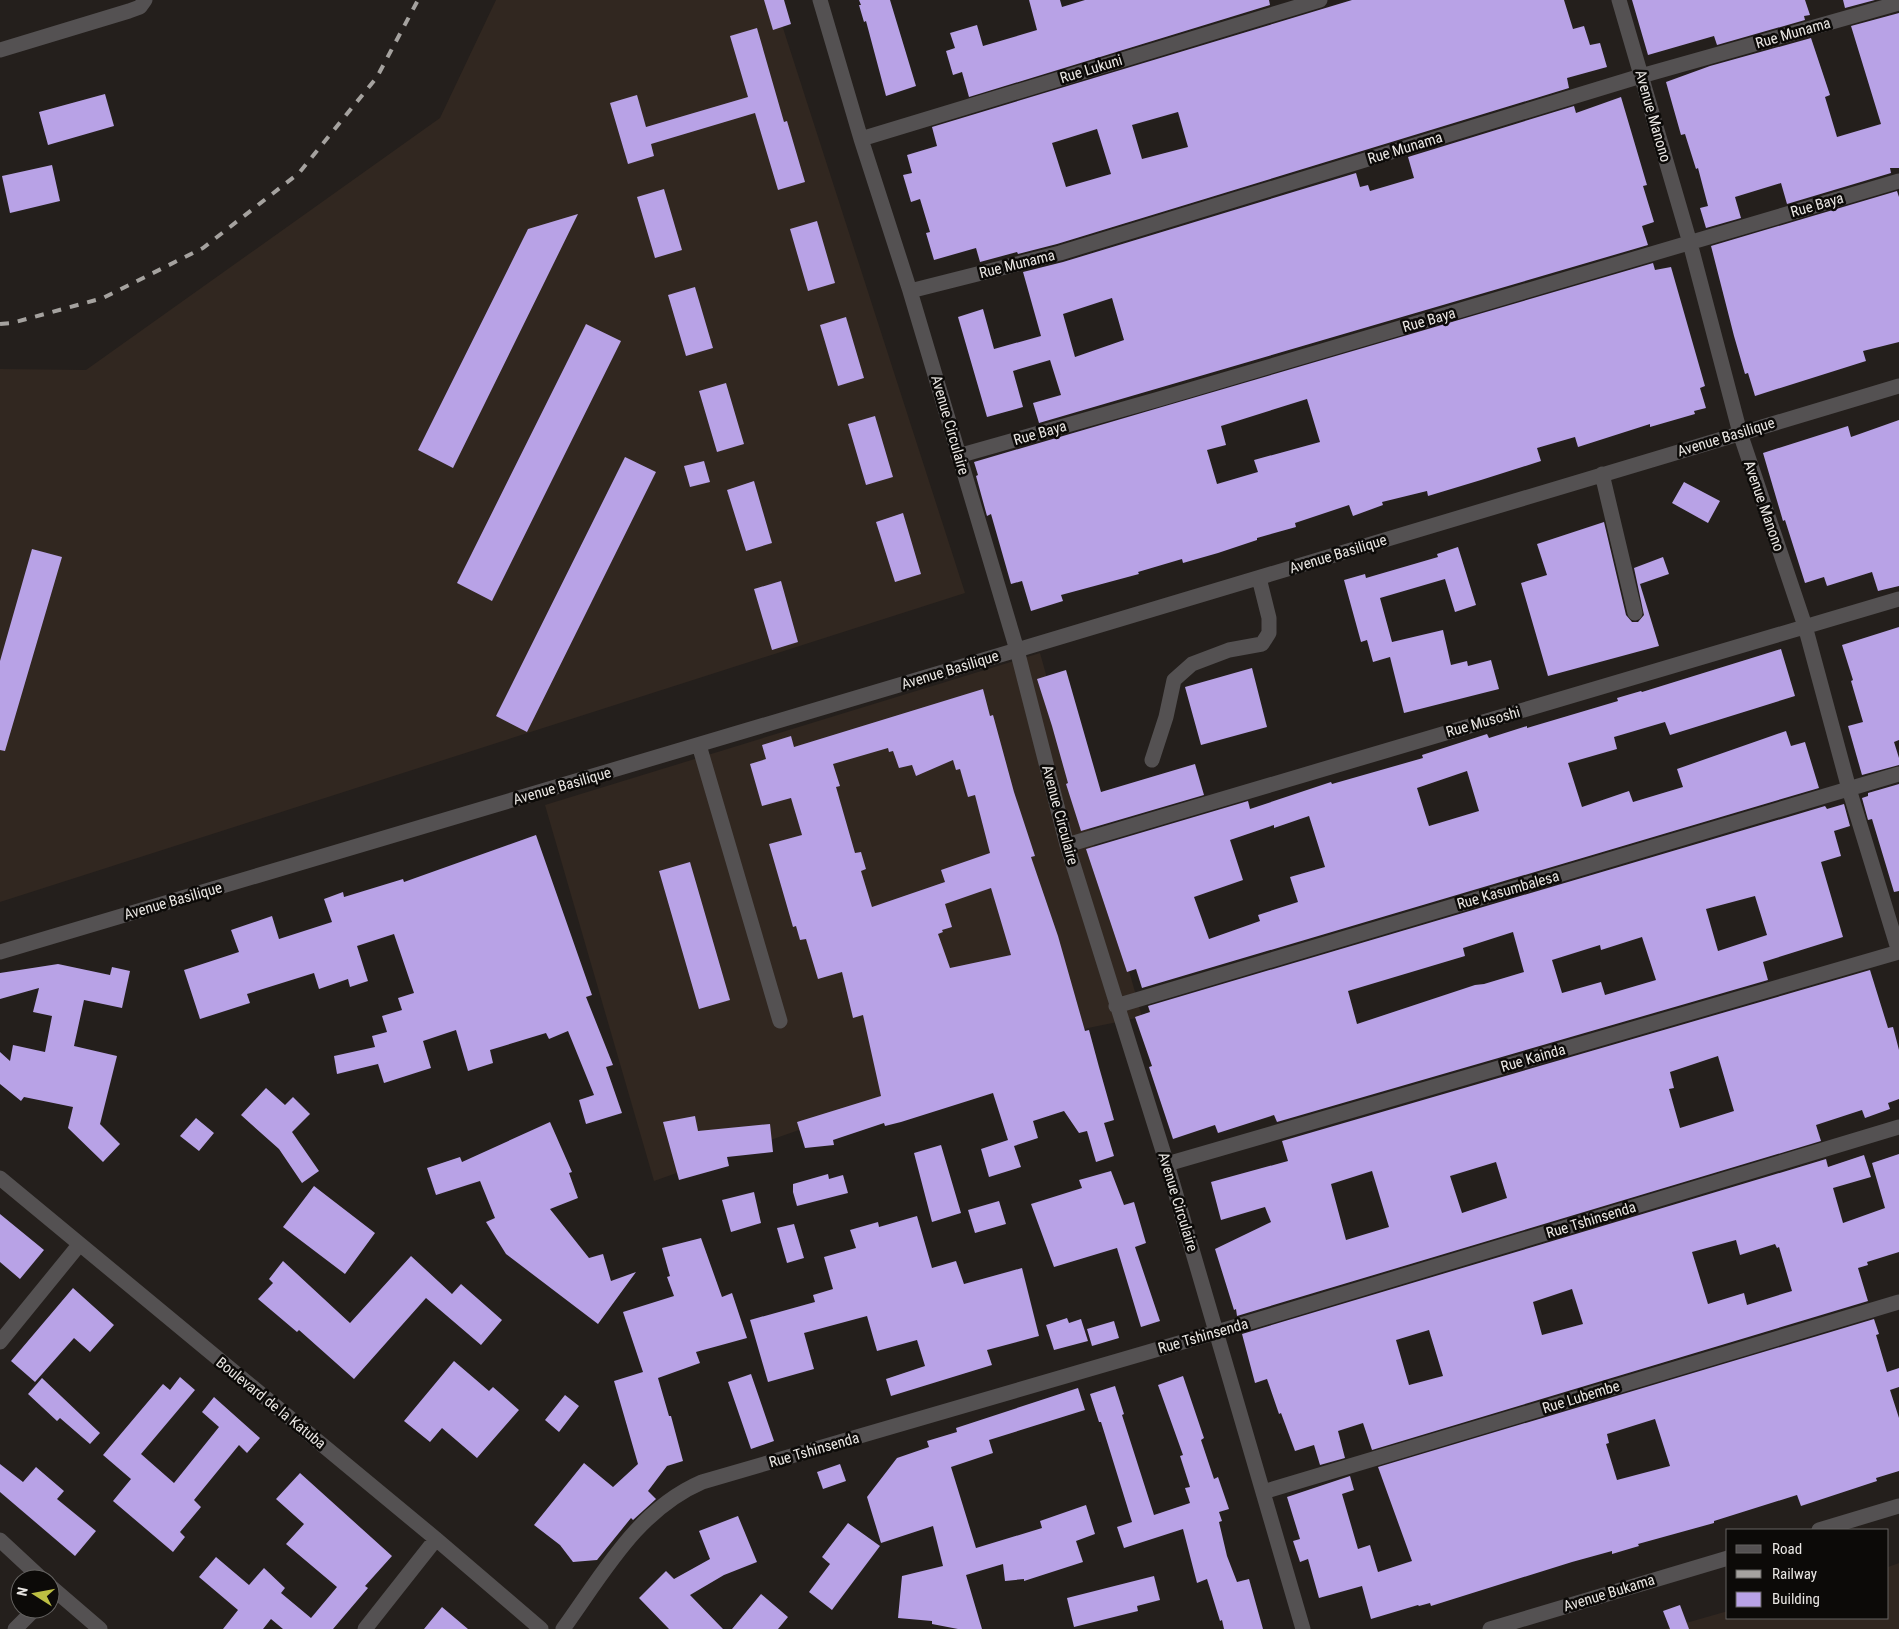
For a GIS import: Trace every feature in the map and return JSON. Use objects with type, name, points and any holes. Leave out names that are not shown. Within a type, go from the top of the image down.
[{"type":"street","points":[[0,50],[129,11],[140,7],[145,0]]},
{"type":"street","name":"Avenue Circulaire","points":[[820,0],[1018,650],[1067,845],[1167,1164],[1304,1629]]},
{"type":"street","name":"Rue Lukuni","points":[[861,139],[1320,0]]},
{"type":"street","name":"Avenue Manono","points":[[1619,0],[1690,243],[1740,433],[1805,626],[1849,789],[1899,952]]},
{"type":"street","name":"Rue Munama","points":[[910,291],[1060,253],[1641,76],[1899,3]]},
{"type":"street","name":"Rue Baya","points":[[958,456],[1899,182]]},
{"type":"street","name":"Avenue Basilique","points":[[0,952],[1899,386]]},
{"type":"street","points":[[1602,474],[1634,613]]},
{"type":"street","points":[[1152,760],[1166,717],[1174,680],[1192,664],[1229,650],[1262,644],[1269,633],[1269,618],[1258,578]]},
{"type":"street","name":"Rue Musoshi","points":[[1067,845],[1899,599]]},
{"type":"street","points":[[699,745],[780,1021]]},
{"type":"street","name":"Rue Kasumbalesa","points":[[1116,1006],[1899,774]]},
{"type":"street","name":"Rue Kainda","points":[[1167,1164],[1899,952]]},
{"type":"street","name":"Rue Tshinsenda","points":[[563,1629],[632,1533],[661,1506],[683,1491],[724,1475],[1217,1332],[1899,1127]]},
{"type":"street","name":"Boulevard de la Katuba","points":[[0,1178],[436,1539],[541,1629]]},
{"type":"street","points":[[0,1342],[80,1246]]},
{"type":"street","name":"Rue Lubembe","points":[[1263,1492],[1899,1302]]},
{"type":"street","points":[[1822,1529],[1899,1506]]},
{"type":"street","points":[[364,1629],[436,1539]]},
{"type":"street","points":[[0,1540],[31,1569]]},
{"type":"street","name":"Avenue Bukama","points":[[1490,1629],[1726,1559]]},
{"type":"street","points":[[60,1596],[100,1629]]},
{"type":"street","points":[[15,1629],[25,1619]]},
{"type":"shaded area","points":[[496,0],[774,0],[965,593],[0,902],[0,369],[86,370],[440,118]]},
{"type":"shaded area","points":[[1040,653],[1142,1017],[1088,1028],[654,1181],[545,805]]},
{"type":"shaded area","points":[[1899,1563],[1899,1629],[1665,1629],[1726,1612],[1726,1619],[1889,1619],[1889,1567]]},
{"type":"building","points":[[764,0],[784,0],[791,24],[773,30]]},
{"type":"building","points":[[859,0],[890,0],[916,86],[886,96]]},
{"type":"building","points":[[1029,0],[1060,0],[1062,7],[1085,0],[1269,0],[1270,5],[969,97],[962,72],[953,75],[946,51],[955,48],[950,33],[977,25],[983,46],[1037,30]]},
{"type":"building","points":[[1352,0],[1564,0],[1573,29],[1584,26],[1590,45],[1600,43],[1607,67],[1567,78],[1569,88],[1057,244],[980,262],[976,248],[934,260],[926,233],[930,232],[920,199],[911,202],[903,175],[912,173],[907,155],[937,146],[932,127]],"holes":[[[1178,112],[1188,147],[1142,159],[1132,125]],[[1097,129],[1111,174],[1066,187],[1052,143]]]},
{"type":"building","points":[[1632,0],[1805,0],[1810,15],[1804,16],[1805,20],[1717,45],[1714,36],[1648,55]]},
{"type":"building","points":[[1843,0],[1875,0],[1845,8]]},
{"type":"building","points":[[1899,13],[1899,168],[1890,168],[1891,173],[1787,204],[1781,183],[1735,197],[1741,218],[1706,228],[1700,208],[1708,206],[1698,168],[1696,169],[1685,134],[1681,135],[1666,82],[1710,66],[1811,38],[1830,95],[1825,97],[1837,137],[1881,124],[1851,26]]},
{"type":"building","points":[[757,28],[784,122],[787,121],[805,182],[778,190],[755,113],[651,144],[654,156],[628,164],[610,103],[637,95],[646,127],[748,97],[730,36]]},
{"type":"building","points":[[105,94],[114,126],[48,145],[39,112]]},
{"type":"building","points":[[1621,97],[1647,185],[1643,186],[1654,222],[1642,226],[1648,245],[1039,423],[1033,403],[1061,395],[1050,360],[1013,371],[1023,407],[987,417],[958,317],[983,309],[994,349],[1041,336],[1023,272],[1063,262],[1356,173],[1360,187],[1368,185],[1370,191],[1414,178],[1408,157],[1574,106],[1576,113]],"holes":[[[1112,298],[1124,340],[1075,357],[1063,314]]]},
{"type":"building","points":[[52,165],[60,201],[10,213],[2,176]]},
{"type":"building","points":[[664,189],[682,250],[655,258],[637,197]]},
{"type":"building","points":[[1897,191],[1899,197],[1899,342],[1863,351],[1866,361],[1755,396],[1748,373],[1745,374],[1711,246]]},
{"type":"building","points":[[578,214],[453,468],[418,450],[528,229]]},
{"type":"building","points":[[817,221],[835,283],[808,291],[790,229]]},
{"type":"building","points":[[1653,263],[1655,270],[1671,267],[1705,386],[1700,388],[1706,408],[1694,411],[1695,414],[1650,427],[1650,424],[1578,447],[1575,437],[1537,448],[1541,461],[1428,496],[1427,491],[1382,502],[1383,505],[1353,516],[1349,505],[1295,523],[1296,527],[1257,538],[1257,540],[1218,553],[1183,563],[1182,559],[1138,572],[1139,574],[1061,595],[1063,601],[1031,611],[1022,581],[1011,584],[991,514],[987,516],[974,462]],"holes":[[[1307,399],[1320,442],[1254,460],[1258,472],[1217,484],[1207,450],[1226,445],[1221,426]]]},
{"type":"building","points":[[695,287],[713,348],[686,356],[668,295]]},
{"type":"building","points":[[846,317],[864,378],[838,386],[820,325]]},
{"type":"building","points":[[586,324],[621,341],[492,601],[457,583]]},
{"type":"building","points":[[726,383],[744,444],[717,452],[699,391]]},
{"type":"building","points":[[875,416],[893,477],[866,485],[848,424]]},
{"type":"building","points":[[1899,420],[1899,586],[1878,591],[1872,572],[1827,586],[1824,577],[1805,583],[1785,520],[1783,521],[1763,453],[1848,426],[1851,437]]},
{"type":"building","points":[[625,457],[656,472],[527,732],[496,716]]},
{"type":"building","points":[[704,461],[710,482],[690,487],[684,466]]},
{"type":"building","points":[[754,481],[772,543],[746,551],[727,490]]},
{"type":"building","points":[[1684,482],[1720,501],[1708,523],[1672,503]]},
{"type":"building","points":[[903,513],[921,574],[895,582],[876,522]]},
{"type":"building","points":[[1604,522],[1626,615],[1632,622],[1638,622],[1644,615],[1634,568],[1663,557],[1669,574],[1640,584],[1659,646],[1548,676],[1521,583],[1547,575],[1537,544]]},
{"type":"building","points":[[1458,547],[1476,605],[1455,612],[1445,579],[1380,598],[1392,642],[1443,630],[1451,665],[1467,661],[1468,666],[1491,660],[1499,689],[1404,713],[1390,657],[1373,662],[1367,640],[1361,642],[1344,580],[1365,574],[1366,578],[1438,557],[1437,554]]},
{"type":"building","points":[[32,549],[62,557],[5,751],[0,750],[0,661]]},
{"type":"building","points":[[781,581],[798,642],[772,650],[754,589]]},
{"type":"building","points":[[1899,627],[1899,740],[1894,742],[1899,765],[1862,775],[1848,726],[1863,722],[1842,645]]},
{"type":"building","points":[[1781,649],[1795,696],[1670,735],[1665,722],[1614,737],[1617,749],[1568,763],[1582,807],[1629,791],[1633,802],[1683,787],[1677,769],[1786,731],[1791,746],[1805,742],[1819,788],[1142,988],[1136,969],[1127,972],[1086,849],[1248,801],[1250,809],[1331,782],[1332,784],[1423,758],[1422,755],[1487,734],[1489,738],[1527,726],[1527,728],[1618,701],[1617,698]],"holes":[[[1467,771],[1479,811],[1429,826],[1417,788]],[[1309,816],[1325,867],[1290,877],[1298,902],[1258,915],[1260,921],[1209,939],[1194,897],[1243,880],[1230,840],[1274,825],[1274,828]]]},
{"type":"building","points":[[1252,668],[1267,727],[1201,745],[1185,687]]},
{"type":"building","points":[[1066,670],[1101,792],[1195,764],[1204,795],[1081,831],[1037,679]]},
{"type":"building","points":[[983,689],[990,716],[993,715],[1014,792],[1035,856],[1031,857],[1058,936],[1085,1031],[1089,1030],[1114,1120],[1104,1123],[1114,1156],[1096,1162],[1087,1131],[1079,1133],[1064,1111],[1033,1121],[1038,1138],[1014,1146],[1021,1167],[989,1177],[981,1149],[1008,1140],[993,1093],[901,1122],[885,1126],[884,1123],[833,1140],[834,1145],[805,1148],[797,1122],[881,1096],[863,1015],[853,1018],[842,972],[818,979],[806,939],[800,940],[796,926],[793,927],[769,844],[802,835],[791,798],[762,806],[750,764],[766,759],[762,745],[791,736],[794,747]],"holes":[[[888,748],[889,752],[893,751],[899,768],[912,765],[916,776],[953,760],[956,770],[960,769],[968,797],[975,795],[990,853],[941,870],[945,882],[872,907],[861,871],[866,869],[861,852],[855,853],[836,787],[840,786],[833,764]],[[991,888],[1011,955],[950,968],[938,934],[943,932],[942,930],[952,927],[945,904]]]},
{"type":"building","points":[[1899,784],[1899,891],[1894,892],[1872,819],[1868,820],[1862,798],[1868,796],[1868,793]]},
{"type":"building","points":[[1844,804],[1850,826],[1834,831],[1841,856],[1821,862],[1843,937],[1763,962],[1768,980],[1277,1122],[1274,1115],[1218,1133],[1215,1125],[1173,1139],[1149,1067],[1152,1066],[1135,1017],[1150,1012],[1148,1006],[1825,806],[1827,809]],"holes":[[[1755,896],[1767,935],[1718,951],[1706,909]],[[1513,932],[1524,972],[1475,985],[1357,1024],[1348,991],[1465,956],[1463,948]],[[1642,937],[1656,980],[1605,995],[1601,982],[1562,993],[1552,960],[1600,945],[1601,950]]]},
{"type":"building","points":[[536,835],[592,995],[586,997],[613,1065],[606,1067],[622,1113],[586,1124],[579,1100],[594,1095],[568,1031],[549,1039],[546,1033],[490,1050],[493,1063],[468,1071],[456,1030],[423,1041],[431,1068],[384,1083],[378,1064],[337,1074],[334,1056],[375,1047],[372,1036],[387,1032],[382,1016],[402,1010],[398,998],[414,993],[394,934],[357,946],[368,981],[350,987],[348,979],[319,989],[314,973],[247,994],[250,1003],[200,1019],[184,970],[239,952],[231,930],[272,916],[279,939],[332,922],[324,899],[343,892],[344,897],[403,879],[404,882]]},
{"type":"building","points":[[690,862],[730,1000],[699,1009],[659,871]]},
{"type":"building","points":[[58,964],[110,975],[112,967],[130,971],[122,1008],[84,1000],[74,1046],[117,1056],[100,1124],[120,1144],[103,1162],[68,1128],[73,1107],[24,1097],[21,1101],[0,1084],[0,1052],[10,1061],[13,1045],[45,1052],[52,1016],[33,1012],[39,988],[0,999],[0,973]]},
{"type":"building","points":[[1870,970],[1888,1028],[1893,1027],[1899,1050],[1899,1099],[1888,1103],[1890,1109],[1865,1118],[1862,1110],[1816,1125],[1821,1141],[1237,1316],[1215,1249],[1271,1222],[1265,1207],[1221,1220],[1211,1182],[1288,1161],[1282,1141]],"holes":[[[1718,1056],[1734,1111],[1680,1128],[1669,1089],[1674,1088],[1670,1072]],[[1496,1162],[1507,1198],[1462,1213],[1450,1176]],[[1372,1171],[1389,1227],[1346,1240],[1331,1184]]]},
{"type":"building","points":[[266,1088],[285,1105],[293,1097],[310,1114],[292,1132],[319,1171],[302,1183],[279,1149],[241,1115]]},
{"type":"building","points":[[695,1116],[698,1131],[770,1124],[773,1152],[727,1157],[729,1166],[679,1180],[663,1122]]},
{"type":"building","points":[[196,1118],[214,1133],[199,1151],[180,1136]]},
{"type":"building","points":[[550,1122],[572,1172],[569,1173],[578,1198],[550,1209],[589,1258],[603,1254],[611,1281],[636,1272],[598,1324],[506,1254],[486,1222],[495,1218],[480,1181],[436,1195],[427,1168],[460,1157],[462,1162]]},
{"type":"building","points":[[941,1145],[961,1213],[932,1222],[914,1153]]},
{"type":"building","points":[[1899,1154],[1899,1252],[1867,1262],[1868,1265],[1858,1268],[1868,1301],[1372,1450],[1363,1423],[1338,1431],[1345,1458],[1320,1465],[1314,1445],[1295,1451],[1281,1413],[1279,1414],[1267,1379],[1255,1383],[1242,1334],[1826,1159],[1828,1167],[1864,1155],[1871,1177],[1833,1188],[1843,1223],[1885,1208],[1872,1163]],"holes":[[[1736,1240],[1740,1255],[1775,1244],[1777,1248],[1779,1247],[1792,1291],[1747,1305],[1744,1293],[1708,1304],[1692,1252]],[[1572,1289],[1583,1324],[1542,1335],[1533,1302]],[[1429,1330],[1443,1376],[1409,1385],[1396,1340]]]},
{"type":"building","points":[[1111,1171],[1124,1205],[1134,1202],[1146,1243],[1135,1247],[1160,1321],[1141,1327],[1117,1248],[1054,1267],[1031,1204],[1082,1188],[1079,1180]]},
{"type":"building","points":[[828,1174],[829,1179],[843,1175],[848,1193],[797,1206],[793,1184]]},
{"type":"building","points":[[314,1186],[375,1233],[345,1274],[283,1227]]},
{"type":"building","points":[[754,1192],[761,1223],[731,1232],[722,1200]]},
{"type":"building","points":[[999,1201],[1006,1224],[975,1233],[968,1210]]},
{"type":"building","points":[[0,1214],[44,1250],[20,1279],[0,1262]]},
{"type":"building","points":[[917,1216],[932,1268],[956,1261],[964,1284],[1022,1268],[1039,1336],[987,1350],[992,1365],[891,1396],[886,1379],[925,1366],[917,1340],[877,1351],[867,1316],[804,1333],[814,1369],[768,1382],[750,1320],[815,1302],[813,1295],[833,1289],[824,1257],[856,1248],[850,1230],[878,1222],[879,1227]]},
{"type":"building","points":[[794,1224],[804,1258],[787,1263],[777,1228]]},
{"type":"building","points":[[701,1238],[722,1297],[732,1293],[747,1338],[696,1352],[700,1363],[658,1378],[683,1461],[667,1466],[648,1491],[656,1499],[633,1520],[631,1518],[597,1560],[573,1562],[560,1545],[534,1525],[584,1463],[613,1487],[638,1464],[614,1381],[643,1372],[623,1312],[674,1296],[667,1277],[670,1276],[662,1248]]},
{"type":"building","points":[[411,1256],[452,1294],[461,1284],[502,1320],[481,1345],[426,1298],[354,1379],[299,1330],[297,1332],[258,1299],[273,1283],[269,1279],[283,1261],[350,1323]]},
{"type":"building","points":[[73,1288],[114,1325],[90,1352],[74,1338],[35,1382],[11,1361]]},
{"type":"building","points":[[1067,1318],[1069,1323],[1081,1319],[1088,1341],[1054,1350],[1046,1325]]},
{"type":"building","points":[[1874,1319],[1879,1334],[1876,1335],[1887,1372],[1899,1368],[1899,1387],[1890,1390],[1899,1418],[1899,1471],[1876,1478],[1877,1481],[1801,1506],[1797,1495],[1714,1521],[1714,1523],[1638,1544],[1639,1546],[1612,1554],[1612,1551],[1572,1562],[1431,1606],[1430,1603],[1418,1605],[1371,1619],[1362,1586],[1319,1598],[1308,1559],[1300,1562],[1293,1541],[1300,1539],[1287,1497],[1350,1476],[1354,1490],[1342,1494],[1358,1549],[1370,1545],[1378,1572],[1412,1561],[1378,1467]],"holes":[[[1655,1419],[1670,1466],[1617,1480],[1606,1444],[1609,1443],[1607,1434]]]},
{"type":"building","points":[[1114,1321],[1119,1338],[1092,1346],[1087,1329]]},
{"type":"building","points":[[454,1361],[489,1391],[493,1387],[519,1410],[477,1458],[442,1428],[430,1442],[404,1421]]},
{"type":"building","points":[[751,1374],[774,1441],[751,1449],[728,1382]]},
{"type":"building","points":[[1183,1376],[1204,1438],[1201,1440],[1214,1479],[1218,1477],[1229,1509],[1219,1512],[1222,1521],[1219,1522],[1227,1556],[1237,1582],[1249,1579],[1263,1629],[1224,1629],[1207,1579],[1197,1583],[1183,1529],[1124,1548],[1117,1527],[1132,1522],[1101,1422],[1099,1422],[1090,1394],[1115,1386],[1124,1414],[1122,1415],[1154,1515],[1190,1503],[1185,1488],[1190,1487],[1180,1456],[1183,1455],[1158,1385]]},
{"type":"building","points":[[180,1377],[195,1390],[141,1454],[174,1483],[219,1427],[202,1412],[214,1397],[260,1438],[247,1453],[239,1445],[194,1500],[201,1507],[180,1532],[185,1537],[173,1552],[113,1501],[131,1479],[103,1455],[163,1384],[170,1390]]},
{"type":"building","points":[[42,1378],[100,1433],[90,1444],[60,1418],[57,1421],[28,1394]]},
{"type":"building","points":[[1078,1388],[1085,1410],[989,1440],[993,1453],[951,1467],[976,1548],[1042,1528],[1040,1521],[1086,1505],[1095,1534],[1076,1541],[1083,1562],[1024,1581],[1024,1579],[1005,1581],[1003,1564],[966,1575],[982,1629],[958,1629],[932,1624],[932,1621],[898,1618],[902,1576],[943,1566],[933,1526],[881,1543],[867,1497],[897,1458],[929,1447],[927,1441],[957,1432],[956,1428]]},
{"type":"building","points":[[565,1395],[579,1406],[559,1432],[545,1420]]},
{"type":"building","points":[[0,1464],[23,1482],[36,1467],[64,1491],[57,1499],[96,1531],[75,1556],[0,1492]]},
{"type":"building","points":[[840,1464],[846,1481],[823,1489],[817,1472]]},
{"type":"building","points":[[300,1473],[392,1556],[365,1586],[368,1588],[333,1629],[283,1629],[271,1619],[263,1629],[223,1629],[238,1610],[199,1577],[216,1557],[249,1585],[264,1568],[285,1588],[281,1593],[311,1618],[337,1587],[286,1544],[304,1524],[276,1499]]},
{"type":"building","points":[[738,1516],[757,1562],[724,1575],[690,1595],[723,1629],[669,1629],[639,1598],[666,1571],[674,1579],[710,1559],[699,1531]]},
{"type":"building","points":[[848,1523],[880,1546],[832,1610],[809,1592],[830,1564],[822,1557]]},
{"type":"building","points":[[1154,1576],[1160,1600],[1137,1606],[1138,1611],[1074,1627],[1067,1598]]},
{"type":"building","points":[[761,1594],[788,1617],[778,1629],[732,1629]]},
{"type":"building","points":[[1680,1605],[1689,1629],[1670,1629],[1663,1611]]},
{"type":"building","points":[[442,1607],[468,1629],[424,1629]]},
{"type":"railway","points":[[0,324],[12,323],[103,298],[203,248],[299,173],[377,77],[418,0]]}]
